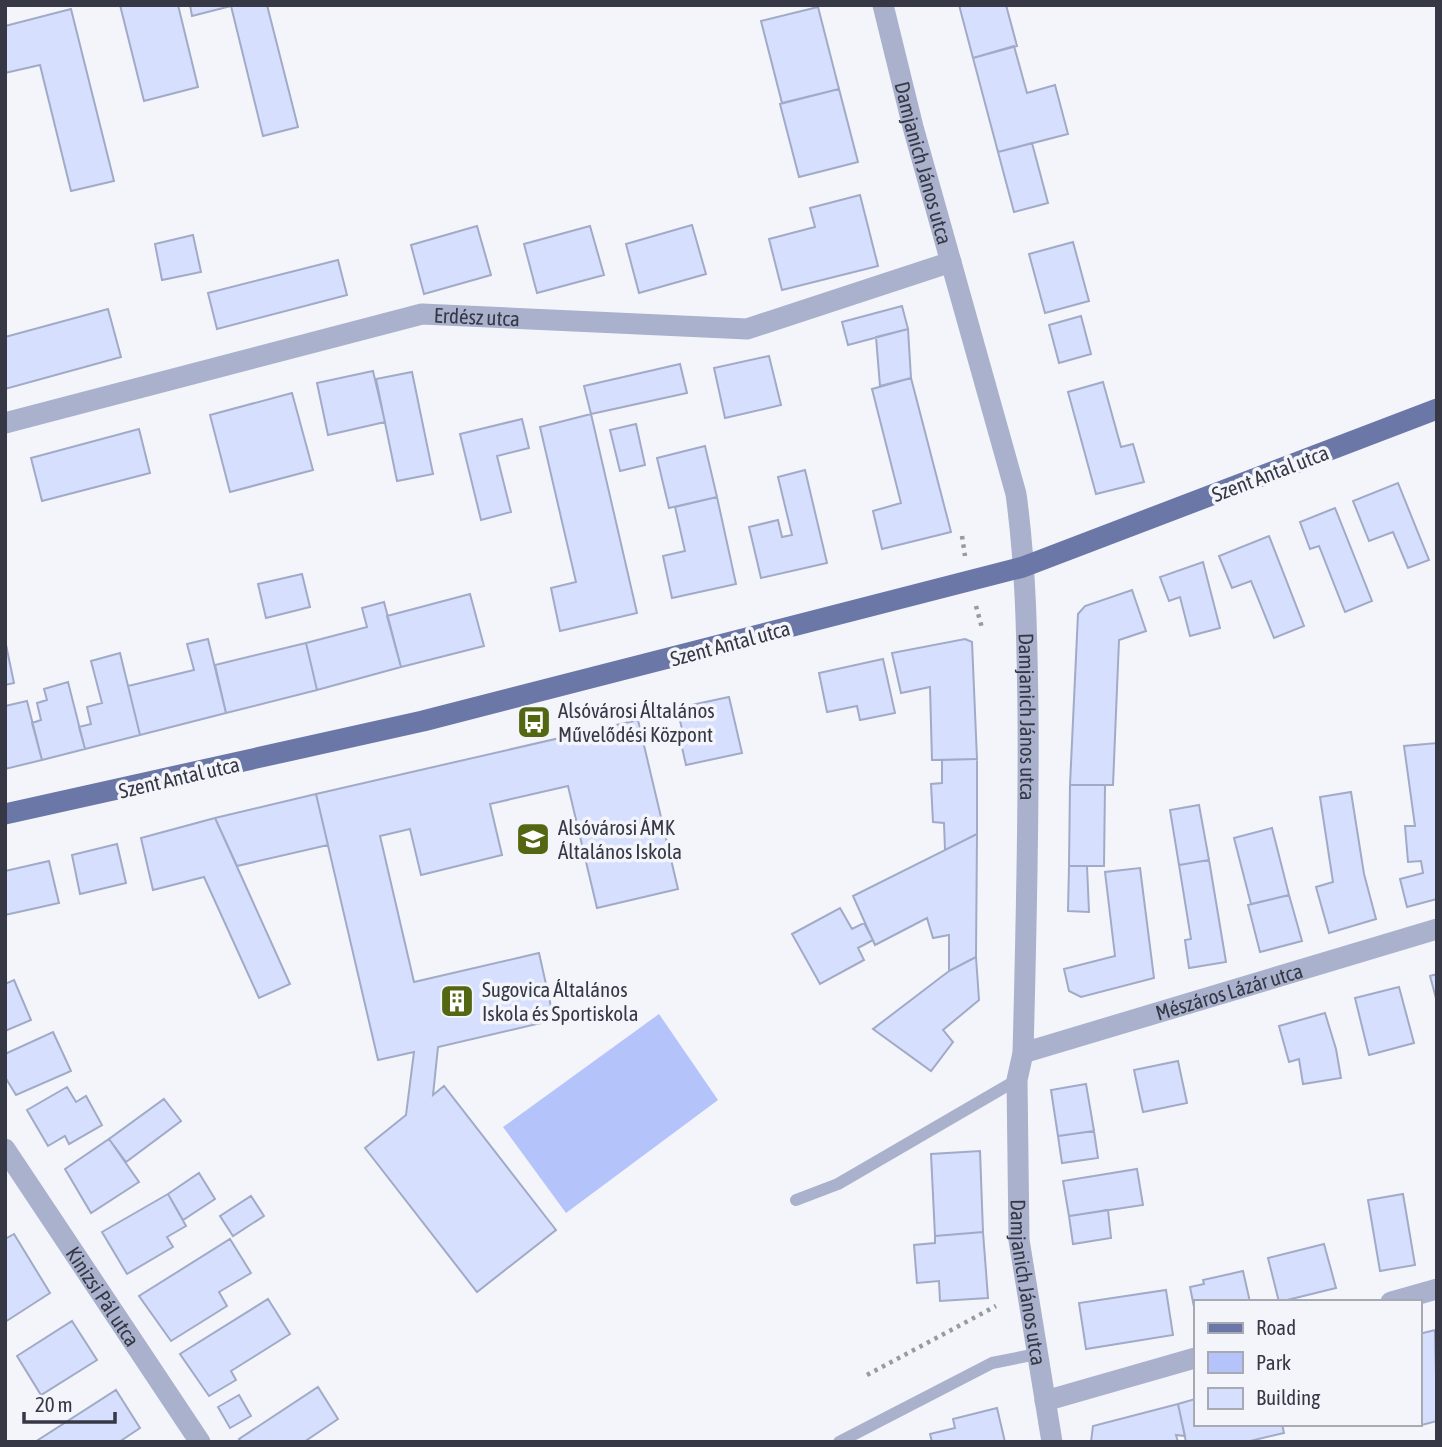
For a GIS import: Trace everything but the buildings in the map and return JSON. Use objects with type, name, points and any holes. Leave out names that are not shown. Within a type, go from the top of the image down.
[{"type":"main road","name":"Szent Antal utca","points":[[5,814],[423,722],[1023,567],[1437,409]]},
{"type":"street","name":"Damjanich János utca","points":[[883,5],[913,127],[1016,494],[1027,635],[1029,829],[1023,1053],[1017,1080],[1019,1240],[1052,1442]]},
{"type":"street","name":"Erdész utca","points":[[5,423],[422,314],[747,329],[951,262]]},
{"type":"street","name":"Mészáros Lázár utca","points":[[1023,1053],[1437,929]]},
{"type":"street","name":"Kinizsi Pál utca","points":[[5,1149],[200,1442]]},
{"type":"street","points":[[1398,1300],[1437,1289]]},
{"type":"street","points":[[1045,1401],[1194,1358]]},
{"type":"lane","points":[[796,1200],[838,1184],[1017,1080]]},
{"type":"lane","points":[[839,1442],[992,1363],[1037,1354]]},
{"type":"path","points":[[962,536],[964,550]]},
{"type":"path","points":[[867,1375],[996,1306]]},
{"type":"green space","points":[[659,1014],[718,1100],[566,1213],[503,1127]]},
{"type":"place","name":"Alsóvárosi Általános Művelődési Központ","points":[[534,722]]},
{"type":"place","name":"Alsóvárosi ÁMK Általános Iskola","points":[[533,839]]},
{"type":"place","name":"Sugovica Általános Iskola és Sportiskola","points":[[457,1001]]}]
